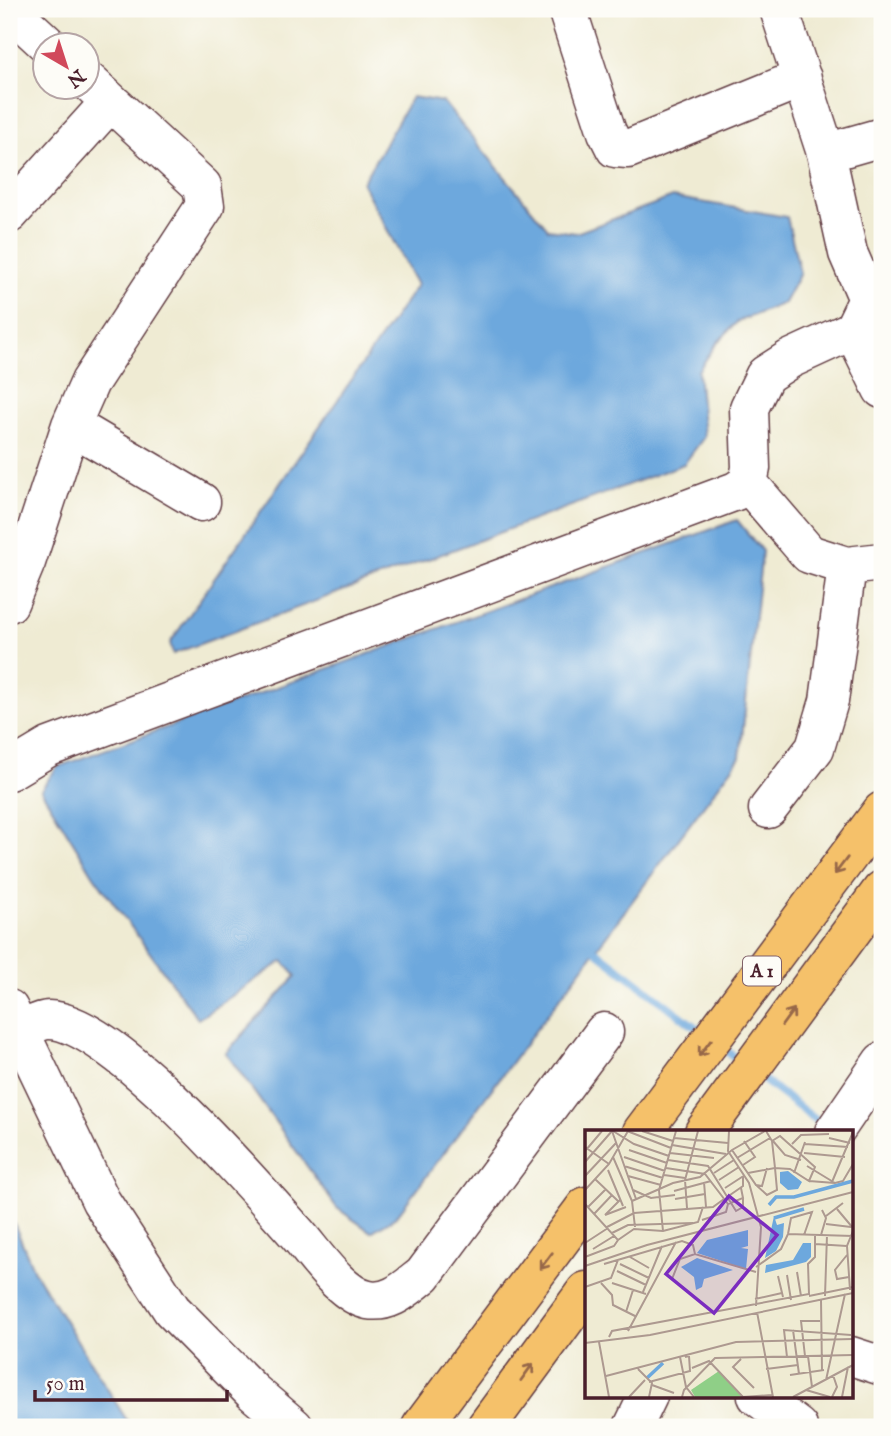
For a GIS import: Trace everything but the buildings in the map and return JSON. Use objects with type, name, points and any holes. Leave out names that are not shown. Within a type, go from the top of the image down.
[{"type":"highway","name":"A 1","points":[[643,1130],[882,811]]},
{"type":"highway","name":"A 1","points":[[705,1130],[882,890]]},
{"type":"highway","points":[[421,1427],[585,1207]]},
{"type":"highway","points":[[486,1427],[585,1292]]},
{"type":"street","points":[[9,9],[34,32]]},
{"type":"street","points":[[567,9],[607,132],[615,148],[628,149],[802,78]]},
{"type":"street","points":[[779,9],[826,153],[848,253],[868,308],[882,389]]},
{"type":"street","points":[[9,603],[26,562],[71,425],[90,382],[205,206],[202,186],[102,95]]},
{"type":"street","points":[[9,214],[92,102]]},
{"type":"street","points":[[826,153],[882,137]]},
{"type":"street","points":[[9,771],[49,747],[736,491],[748,483],[751,468],[748,408],[765,375],[868,308]]},
{"type":"street","points":[[71,425],[201,502]]},
{"type":"street","points":[[748,483],[809,554],[865,564],[815,748],[768,809]]},
{"type":"street","points":[[293,1427],[253,1392],[172,1310],[101,1201],[14,1020],[48,1020],[72,1027],[118,1052],[181,1110],[265,1198],[345,1289],[366,1300],[387,1301],[424,1275],[604,1032]]},
{"type":"street","points":[[835,1130],[882,1062]]},
{"type":"street","points":[[852,1356],[882,1366]]},
{"type":"street","points":[[633,1427],[647,1398]]},
{"type":"water","points":[[412,97],[443,102],[548,229],[576,233],[673,197],[787,217],[800,273],[784,303],[737,322],[717,343],[698,371],[704,437],[684,464],[173,654],[170,643],[417,285],[362,183]]},
{"type":"water","points":[[737,520],[762,551],[740,757],[396,1217],[371,1232],[337,1208],[226,1053],[296,976],[283,961],[198,1019],[94,876],[41,790],[57,767]]},
{"type":"water","points":[[9,1212],[34,1271],[131,1427],[9,1427]]},
{"type":"waterway","points":[[596,951],[703,1033]]},
{"type":"waterway","points":[[719,1045],[742,1063]]},
{"type":"waterway","points":[[757,1075],[825,1127]]}]
